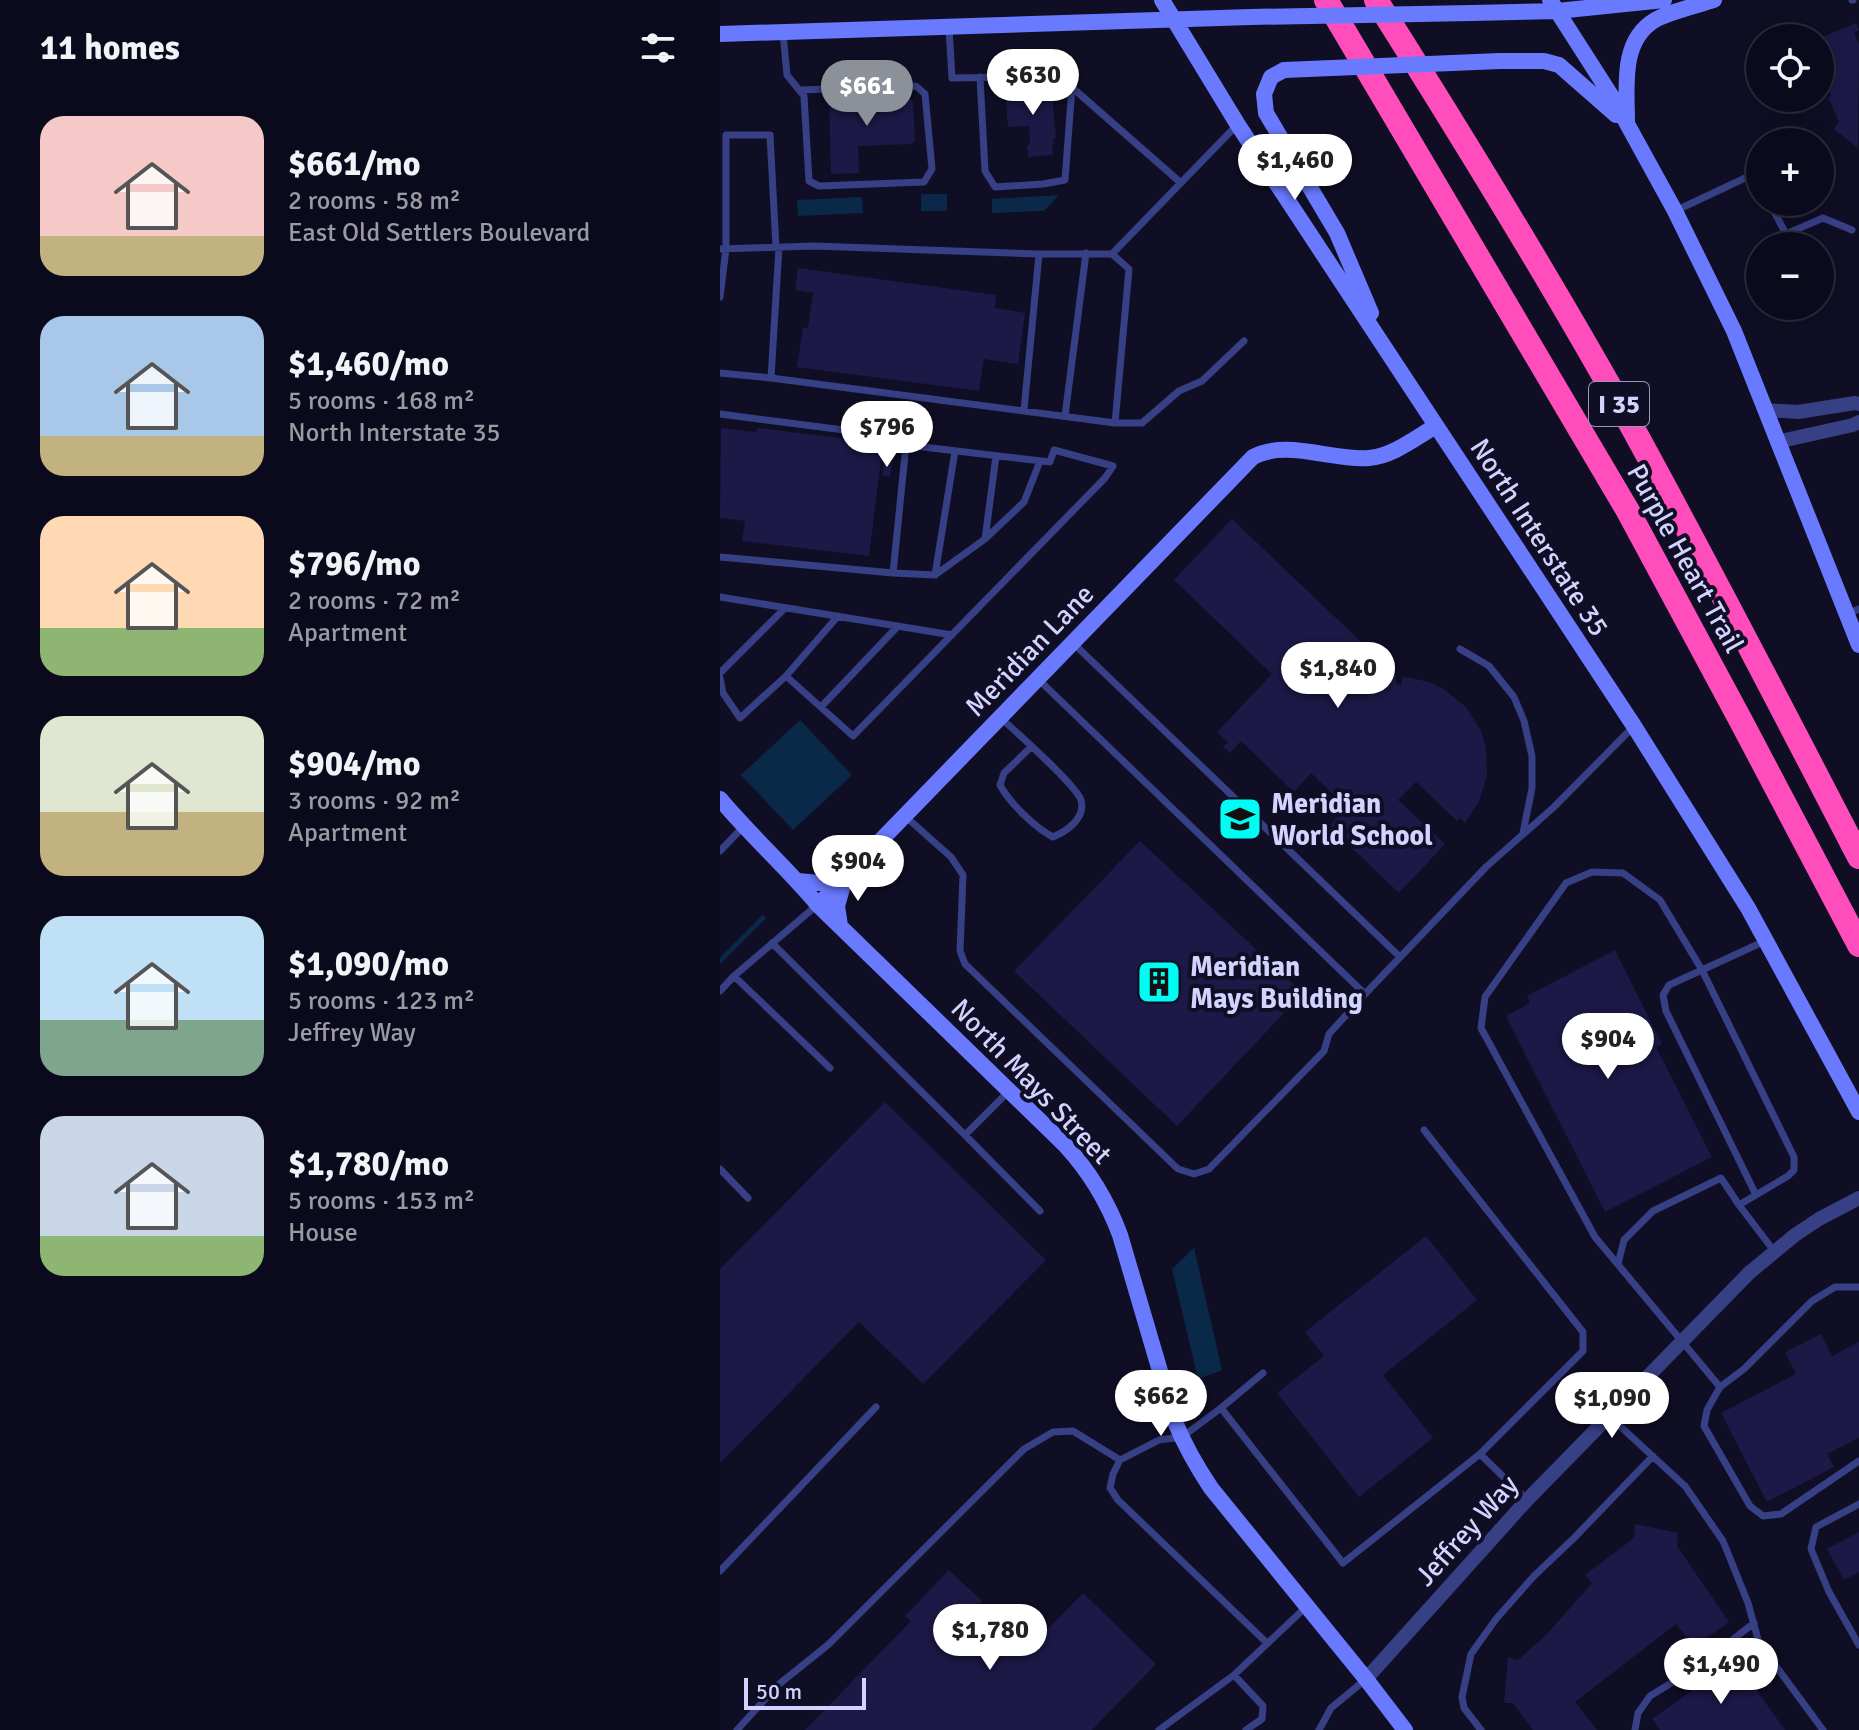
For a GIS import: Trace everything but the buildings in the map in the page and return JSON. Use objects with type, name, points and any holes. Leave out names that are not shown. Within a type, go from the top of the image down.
[{"type":"highway","name":"Purple Heart Trail","points":[[1326,0],[1628,511],[1859,945]]},
{"type":"highway","name":"Purple Heart Trail","points":[[1376,0],[1543,271],[1619,405],[1727,603],[1859,857]]},
{"type":"highway","points":[[1386,0],[1460,134]]},
{"type":"highway","points":[[1766,680],[1859,834]]},
{"type":"main road","name":"North Interstate 35","points":[[1162,0],[1238,125],[1634,726],[1767,940],[1859,1112]]},
{"type":"main road","points":[[720,34],[1472,13],[1664,0]]},
{"type":"main road","points":[[1627,124],[1627,72],[1632,46],[1642,31],[1657,19],[1714,0]]},
{"type":"main road","points":[[1554,6],[1627,124],[1675,211],[1734,331],[1777,442],[1853,611],[1859,645]]},
{"type":"main road","points":[[1388,354],[1337,233],[1266,113],[1264,94],[1271,77],[1284,70],[1544,61],[1559,65],[1627,124]]},
{"type":"main road","name":"Meridian Lane","points":[[818,905],[1253,457],[1271,450],[1373,458],[1392,452],[1436,426]]},
{"type":"main road","points":[[1412,440],[1431,439],[1451,449]]},
{"type":"main road","name":"North Mays Street","points":[[720,799],[818,905],[1083,1165],[1111,1210],[1175,1422],[1197,1468],[1405,1730]]},
{"type":"main road","points":[[798,881],[819,883],[845,878],[837,906],[840,926]]},
{"type":"street","points":[[1765,410],[1798,412],[1859,404]]},
{"type":"street","points":[[1777,442],[1859,422]]},
{"type":"street","name":"Jeffrey Way","points":[[1366,1679],[1527,1500],[1749,1273],[1819,1219],[1859,1198]]},
{"type":"lane","points":[[949,28],[952,78],[1059,76],[1181,183]]},
{"type":"lane","points":[[782,31],[787,75],[804,96],[809,181],[819,186],[924,182],[932,169],[925,94],[916,86],[800,90]]},
{"type":"lane","points":[[980,77],[985,171],[995,187],[1065,180],[1072,87]]},
{"type":"lane","points":[[1112,254],[1238,125]]},
{"type":"lane","points":[[720,297],[726,135],[770,135],[778,247],[771,378]]},
{"type":"lane","points":[[1675,211],[1746,178]]},
{"type":"lane","points":[[1776,216],[1786,234],[1823,218],[1852,230]]},
{"type":"lane","points":[[723,249],[814,246],[1112,254],[1129,269],[1115,423]]},
{"type":"lane","points":[[1065,416],[1086,253]]},
{"type":"lane","points":[[1024,410],[1039,254]]},
{"type":"lane","points":[[720,373],[1115,423],[1142,423],[1179,391],[1202,381],[1244,341]]},
{"type":"lane","points":[[720,414],[906,438],[893,573]]},
{"type":"lane","points":[[786,676],[853,736],[1105,478],[1113,466],[1054,450],[1050,462],[906,445]]},
{"type":"lane","points":[[935,575],[955,451]]},
{"type":"lane","points":[[985,539],[996,456]]},
{"type":"lane","points":[[720,557],[935,575],[985,539],[1024,502],[1040,461]]},
{"type":"lane","points":[[720,597],[952,635]]},
{"type":"lane","points":[[785,608],[720,675],[723,693],[740,718],[786,676],[838,616]]},
{"type":"lane","points":[[821,707],[898,626]]},
{"type":"lane","points":[[1073,643],[1400,957]]},
{"type":"lane","points":[[1460,649],[1489,666],[1514,697],[1524,721],[1532,756],[1532,788],[1522,835]]},
{"type":"lane","points":[[1038,679],[1365,994]]},
{"type":"lane","points":[[1000,717],[1031,747],[1075,790],[1082,803],[1079,818],[1064,832],[1053,837],[1042,832],[1004,794],[1000,785],[1004,773],[1031,747]]},
{"type":"lane","points":[[905,816],[951,857],[963,875],[960,951],[965,964],[1178,1169],[1194,1174],[1209,1169],[1324,1051],[1329,1034],[1486,867],[1554,807],[1634,726]]},
{"type":"lane","points":[[720,851],[743,827]]},
{"type":"lane","points":[[1720,1387],[1595,1237],[1481,1028],[1485,997],[1566,883],[1592,872],[1623,873],[1660,900],[1702,970],[1794,1157],[1794,1170],[1788,1176],[1739,1205]]},
{"type":"lane","name":"Meridian Lane","points":[[720,991],[818,905]]},
{"type":"lane","points":[[1756,1195],[1666,1011],[1663,995],[1669,985],[1767,940]]},
{"type":"lane","points":[[772,943],[1040,1211]]},
{"type":"lane","points":[[734,976],[830,1068]]},
{"type":"lane","points":[[965,1135],[1009,1091]]},
{"type":"lane","points":[[1221,1408],[1343,1563],[1480,1454],[1583,1351],[1583,1332],[1424,1130]]},
{"type":"lane","points":[[720,1169],[748,1198]]},
{"type":"lane","points":[[1618,1264],[1624,1240],[1653,1211],[1721,1178],[1774,1251]]},
{"type":"lane","points":[[1859,1287],[1835,1287],[1812,1301],[1744,1369],[1720,1387],[1707,1410],[1704,1426],[1750,1506],[1763,1516],[1781,1514],[1859,1461]]},
{"type":"lane","points":[[1263,1373],[1182,1437],[1159,1440],[1120,1460],[1110,1488],[1118,1500],[1267,1643]]},
{"type":"lane","points":[[720,1571],[876,1407]]},
{"type":"lane","points":[[1609,1416],[1685,1486],[1723,1541],[1748,1603],[1759,1643],[1823,1730]]},
{"type":"lane","points":[[737,1730],[778,1685],[829,1644],[1024,1449],[1053,1432],[1073,1431],[1120,1460]]},
{"type":"lane","points":[[1480,1454],[1527,1500]]},
{"type":"lane","points":[[1481,1730],[1464,1708],[1462,1697],[1471,1654],[1496,1619],[1534,1576],[1653,1456]]},
{"type":"lane","points":[[1859,1504],[1816,1527],[1811,1549],[1829,1592],[1859,1645]]},
{"type":"lane","points":[[1159,1730],[1234,1675],[1306,1607]]},
{"type":"lane","points":[[1635,1730],[1638,1713],[1650,1696],[1699,1666],[1754,1623]]},
{"type":"lane","points":[[1234,1675],[1263,1706],[1262,1719],[1246,1730]]},
{"type":"lane","points":[[1319,1730],[1331,1708],[1366,1679]]},
{"type":"water","points":[[921,194],[947,194],[947,211],[921,211]]},
{"type":"water","points":[[1059,195],[1044,211],[992,213],[992,199]]},
{"type":"water","points":[[862,197],[863,213],[798,216],[797,200]]},
{"type":"water","points":[[800,720],[852,775],[793,830],[741,775]]},
{"type":"water","points":[[1194,1248],[1222,1370],[1198,1379],[1172,1269]]},
{"type":"waterway","points":[[720,961],[763,918]]},
{"type":"place","name":"Meridian World School","points":[[1240,819]]},
{"type":"place","name":"Meridian Mays Building","points":[[1159,982]]}]
